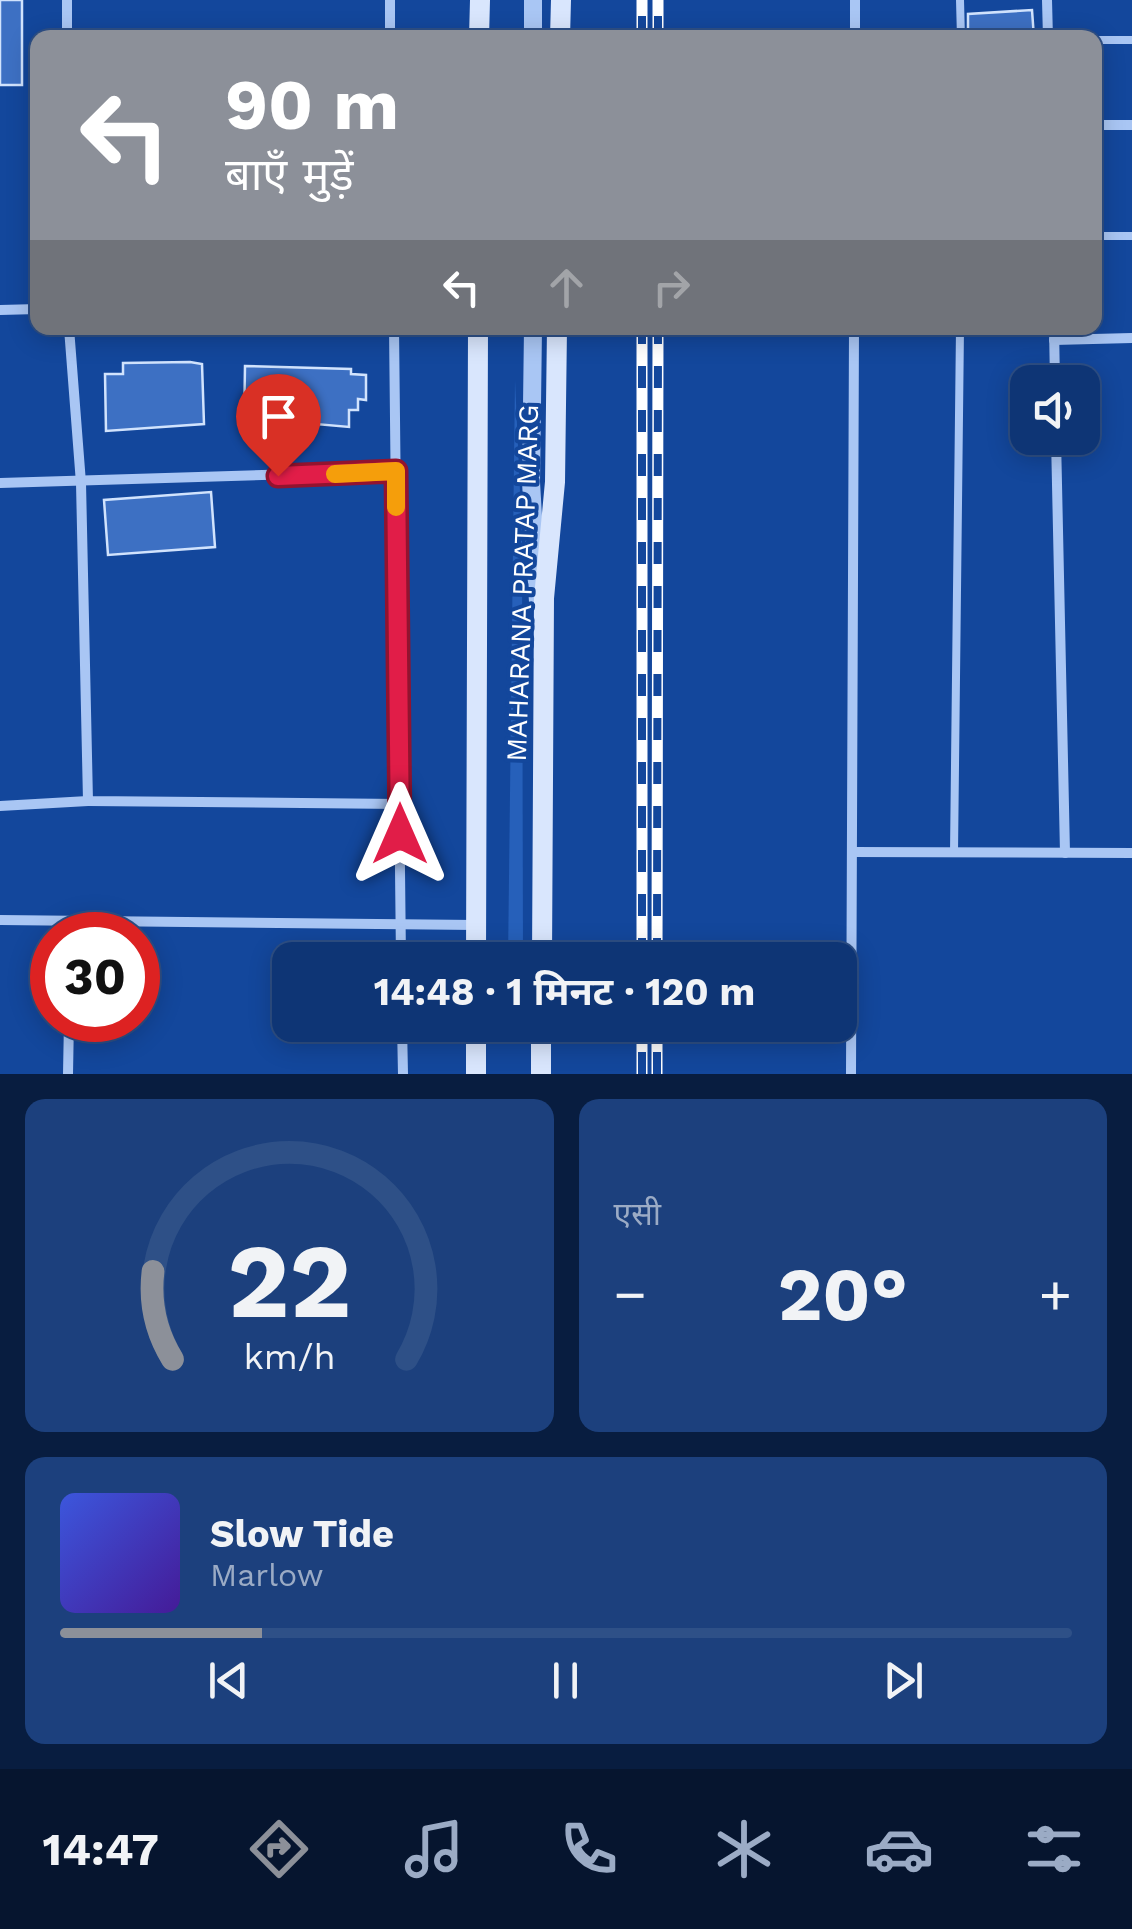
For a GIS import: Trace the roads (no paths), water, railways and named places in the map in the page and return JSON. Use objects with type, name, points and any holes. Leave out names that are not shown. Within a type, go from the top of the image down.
[{"type":"main road","points":[[480,0],[480,30]]},
{"type":"main road","points":[[560,30],[561,0]]},
{"type":"main road","name":"MAHARANA PRATAP MARG","points":[[476,942],[478,335]]},
{"type":"main road","name":"MAHARANA PRATAP MARG","points":[[542,942],[544,598],[556,482],[557,335]]},
{"type":"main road","points":[[476,1042],[476,1074]]},
{"type":"main road","points":[[541,1042],[541,1074]]},
{"type":"street","points":[[67,0],[67,30]]},
{"type":"street","points":[[390,0],[390,30]]},
{"type":"street","points":[[533,0],[533,30]]},
{"type":"street","points":[[855,0],[855,30]]},
{"type":"street","points":[[1047,0],[1048,30]]},
{"type":"street","points":[[1102,125],[1132,125]]},
{"type":"street","points":[[0,310],[30,309]]},
{"type":"street","points":[[70,335],[82,483],[88,801]]},
{"type":"street","points":[[394,335],[400,942]]},
{"type":"street","points":[[533,335],[531,482],[544,694]]},
{"type":"street","points":[[852,1074],[854,335]]},
{"type":"street","points":[[1054,335],[1055,365]]},
{"type":"street","points":[[1074,335],[1132,338]]},
{"type":"street","points":[[1056,455],[1066,853]]},
{"type":"street","points":[[0,484],[396,471]]},
{"type":"street","points":[[0,806],[88,801],[400,804]]},
{"type":"street","points":[[852,852],[1132,853]]},
{"type":"street","points":[[0,920],[30,920]]},
{"type":"street","points":[[160,922],[476,926]]},
{"type":"street","points":[[68,1074],[69,1042]]},
{"type":"street","points":[[402,1042],[403,1074]]},
{"type":"lane","points":[[960,0],[961,30]]},
{"type":"lane","points":[[1102,40],[1132,40]]},
{"type":"lane","points":[[1102,236],[1132,236]]},
{"type":"lane","points":[[954,852],[960,335]]},
{"type":"railway","points":[[642,0],[642,30]]},
{"type":"railway","points":[[658,0],[658,30]]},
{"type":"railway","points":[[642,335],[642,942]]},
{"type":"railway","points":[[657,942],[658,335]]},
{"type":"railway","points":[[642,1042],[642,1074]]},
{"type":"railway","points":[[657,1042],[657,1074]]}]
